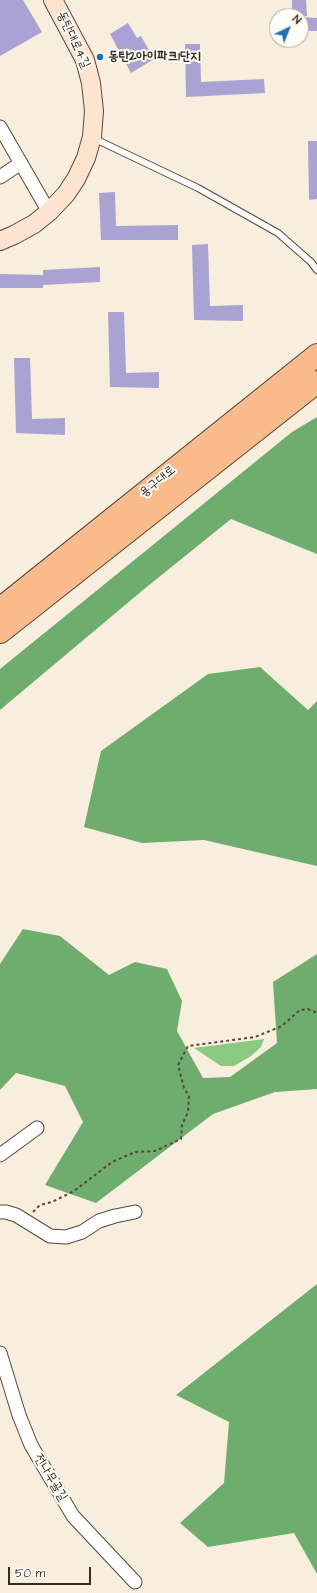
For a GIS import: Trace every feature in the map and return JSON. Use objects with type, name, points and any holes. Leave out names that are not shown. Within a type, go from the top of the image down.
[{"type":"highway","name":"용구대로","points":[[0,609],[317,355]]},
{"type":"highway","name":"용구대로","points":[[0,632],[317,382]]},
{"type":"street","name":"동탄대로4길","points":[[0,241],[34,224],[49,212],[66,194],[76,179],[86,158],[92,138],[94,111],[91,83],[85,60],[53,0]]},
{"type":"street","points":[[0,127],[49,212]]},
{"type":"street","points":[[0,177],[20,163]]},
{"type":"street","points":[[0,1155],[37,1128]]},
{"type":"street","points":[[0,1212],[16,1215],[50,1236],[66,1237],[82,1232],[99,1221],[135,1212]]},
{"type":"street","name":"전나무골길","points":[[0,1354],[19,1415],[31,1445],[73,1516],[135,1582]]},
{"type":"lane","points":[[92,138],[198,188],[278,233],[311,262],[317,270]]},
{"type":"path","points":[[26,1221],[40,1205],[52,1202],[74,1191],[112,1162],[135,1152],[155,1151],[181,1139],[182,1125],[188,1112],[189,1096],[184,1088],[178,1065],[188,1046],[255,1038],[282,1026],[300,1010],[308,1009],[317,1012]]},
{"type":"green space","points":[[317,417],[317,554],[231,519],[143,590],[0,710],[0,669],[292,432]]},
{"type":"green space","points":[[260,667],[308,710],[317,701],[317,866],[204,840],[142,843],[84,827],[101,751],[208,674]]},
{"type":"green space","points":[[23,929],[60,936],[109,975],[135,962],[167,969],[182,1001],[177,1031],[203,1078],[230,1077],[277,1043],[273,982],[317,954],[317,1089],[275,1092],[213,1114],[96,1203],[45,1185],[83,1122],[65,1086],[16,1073],[0,1090],[0,964]]},
{"type":"green space","points":[[264,1039],[261,1047],[251,1056],[234,1066],[221,1066],[194,1048]]},
{"type":"green space","points":[[317,1284],[317,1574],[294,1533],[208,1547],[180,1523],[224,1483],[229,1422],[176,1395]]},
{"type":"building","points":[[0,0],[23,0],[42,32],[0,56]]},
{"type":"building","points":[[292,0],[306,0],[306,8],[292,8]]},
{"type":"building","points":[[309,18],[317,18],[317,31],[309,31]]},
{"type":"building","points":[[128,23],[137,38],[141,36],[154,59],[131,73],[110,34]]},
{"type":"building","points":[[185,44],[200,44],[201,82],[264,79],[265,93],[186,97]]},
{"type":"building","points":[[308,141],[317,141],[317,199],[309,200]]},
{"type":"building","points":[[115,192],[116,226],[178,225],[178,240],[101,240],[99,193]]},
{"type":"building","points":[[208,244],[210,306],[243,305],[243,321],[194,320],[192,245]]},
{"type":"building","points":[[100,267],[100,282],[43,285],[43,288],[0,288],[0,274],[43,275],[43,270]]},
{"type":"building","points":[[108,312],[124,312],[126,373],[159,372],[159,388],[110,387]]},
{"type":"building","points":[[14,358],[30,358],[32,419],[65,418],[65,435],[16,433]]},
{"type":"place","name":"동탄2아이파크1단지","points":[[100,57]]}]
